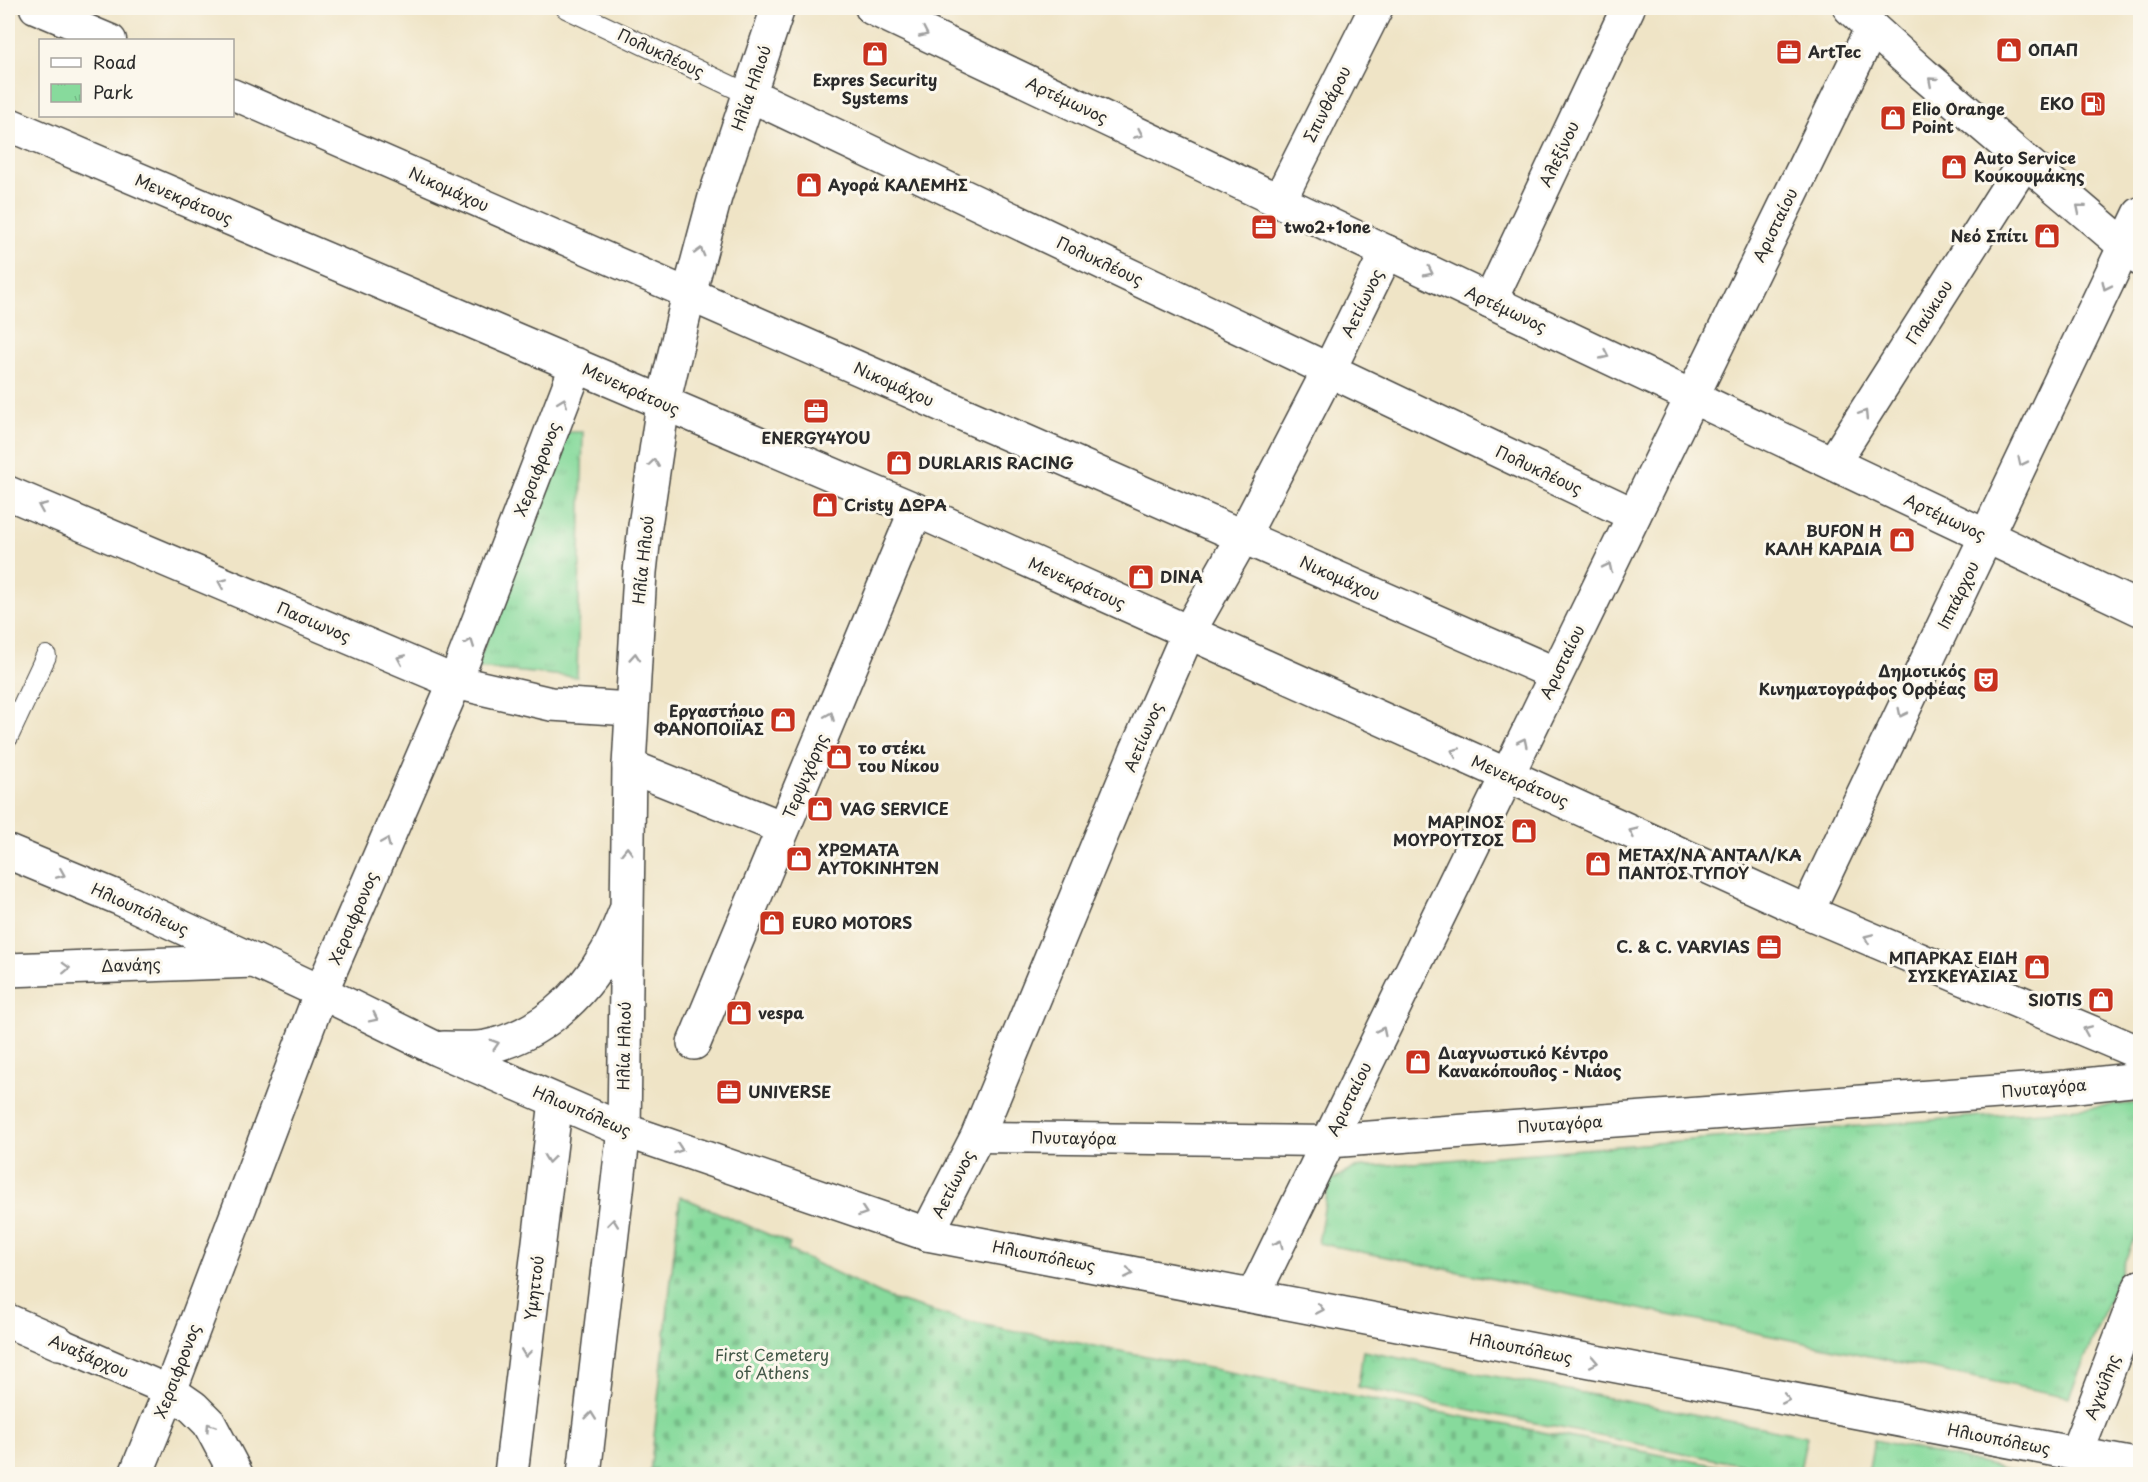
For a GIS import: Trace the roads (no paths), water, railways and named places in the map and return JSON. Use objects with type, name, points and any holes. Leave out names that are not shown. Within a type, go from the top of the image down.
[{"type":"street","points":[[35,8],[109,39]]},
{"type":"street","name":"Ηλία Ηλιού","points":[[624,1130],[631,710],[640,572],[663,404],[715,196],[778,8]]},
{"type":"street","name":"Αρτέμωνος","points":[[872,8],[2140,609]]},
{"type":"street","name":"Σπινθάρου","points":[[1279,201],[1376,8]]},
{"type":"street","name":"Αλεξίνου","points":[[1490,301],[1628,8]]},
{"type":"street","points":[[1861,18],[2133,253]]},
{"type":"street","name":"Αρισταίου","points":[[1253,1296],[1691,396],[1861,18]]},
{"type":"street","name":"Πολυκλέους","points":[[748,94],[1634,515]]},
{"type":"street","name":"Νικομάχου","points":[[234,95],[1556,674]]},
{"type":"street","name":"Μενεκράτους","points":[[8,124],[916,510],[1507,774],[1807,912],[2140,1053]]},
{"type":"street","name":"Γλαύκιου","points":[[1833,463],[2025,161]]},
{"type":"street","name":"Ιππάρχου","points":[[1807,912],[1987,536],[2133,253],[2140,214]]},
{"type":"street","name":"Αετίωνος","points":[[927,1234],[977,1137],[1136,752],[1188,633],[1243,536],[1387,252]]},
{"type":"street","name":"Χερσιφρονος","points":[[136,1474],[170,1391],[321,992],[455,682],[577,365]]},
{"type":"street","name":"Πασιωνος","points":[[8,493],[455,682],[551,704],[631,710]]},
{"type":"street","name":"Τερψιχόρης","points":[[694,1043],[916,510]]},
{"type":"street","points":[[629,766],[783,828]]},
{"type":"street","name":"Ηλιουπόλεως","points":[[8,852],[119,898],[321,992],[436,1049],[624,1130],[927,1234],[2140,1466]]},
{"type":"street","points":[[436,1049],[486,1047],[528,1033],[554,1015],[587,982],[608,952],[626,910]]},
{"type":"street","name":"Δανάης","points":[[8,970],[254,961]]},
{"type":"street","name":"Πνυταγόρα","points":[[977,1137],[1329,1141],[2067,1087],[2140,1079]]},
{"type":"street","name":"Υμηττού","points":[[511,1474],[556,1101]]},
{"type":"street","points":[[584,1474],[624,1130]]},
{"type":"street","name":"Αγκύλης","points":[[2076,1454],[2140,1287]]},
{"type":"street","name":"Αναξάρχου","points":[[8,1322],[170,1391]]},
{"type":"street","points":[[170,1391],[193,1407],[208,1423],[236,1474]]},
{"type":"lane","name":"Πολυκλέους","points":[[566,8],[748,94]]},
{"type":"lane","points":[[8,737],[46,656]]},
{"type":"place","name":"ΟΠΑΠ","points":[[2009,50]]},
{"type":"place","name":"ArtTec","points":[[1789,52]]},
{"type":"place","name":"Expres Security Systems","points":[[875,54]]},
{"type":"place","name":"EKO","points":[[2093,104]]},
{"type":"place","name":"Elio Orange Point","points":[[1893,118]]},
{"type":"place","name":"Auto Service Κουκουμάκης","points":[[1954,167]]},
{"type":"place","name":"Αγορά ΚΑΛΕΜΗΣ","points":[[809,185]]},
{"type":"place","name":"two2+1one","points":[[1264,227]]},
{"type":"place","name":"Νεό Σπίτι","points":[[2047,236]]},
{"type":"place","name":"ENERGY4YOU","points":[[816,411]]},
{"type":"place","name":"DURLARIS RACING","points":[[899,463]]},
{"type":"place","name":"Cristy ΔΩΡΑ","points":[[825,505]]},
{"type":"place","name":"BUFON Η ΚΑΛΗ ΚΑΡΔΙΑ","points":[[1902,540]]},
{"type":"place","name":"DINA","points":[[1141,577]]},
{"type":"place","name":"Δημοτικός Κινηματογράφος Ορφέας","points":[[1986,680]]},
{"type":"place","name":"Εργαστήριο ΦΑΝΟΠΟΙΪΑΣ","points":[[783,720]]},
{"type":"place","name":"το στέκι του Νίκου","points":[[839,757]]},
{"type":"place","name":"VAG SERVICE","points":[[820,809]]},
{"type":"place","name":"ΜΑΡΙΝΟΣ ΜΟΥΡΟΥΤΣΟΣ","points":[[1524,831]]},
{"type":"place","name":"ΧΡΩΜΑΤΑ ΑΥΤΟΚΙΝΗΤΩΝ","points":[[799,859]]},
{"type":"place","name":"ΜΕΤΑΧ/ΝΑ ΑΝΤΑΛ/ΚΑ ΠΑΝΤΟΣ ΤΥΠΟΥ","points":[[1598,864]]},
{"type":"place","name":"EURO MOTORS","points":[[772,923]]},
{"type":"place","name":"C. & C. VARVIAS","points":[[1769,947]]},
{"type":"place","name":"ΜΠΑΡΚΑΣ ΕΙΔΗ ΣΥΣΚΕΥΑΣΙΑΣ","points":[[2037,967]]},
{"type":"place","name":"SIOTIS","points":[[2101,1000]]},
{"type":"place","name":"vespa","points":[[739,1013]]},
{"type":"place","name":"Διαγνωστικό Κέντρο Κανακόπουλος - Νιάος","points":[[1418,1062]]},
{"type":"place","name":"UNIVERSE","points":[[729,1092]]},
{"type":"park label","name":"First Cemetery of Athens","points":[[772,1364]]}]
